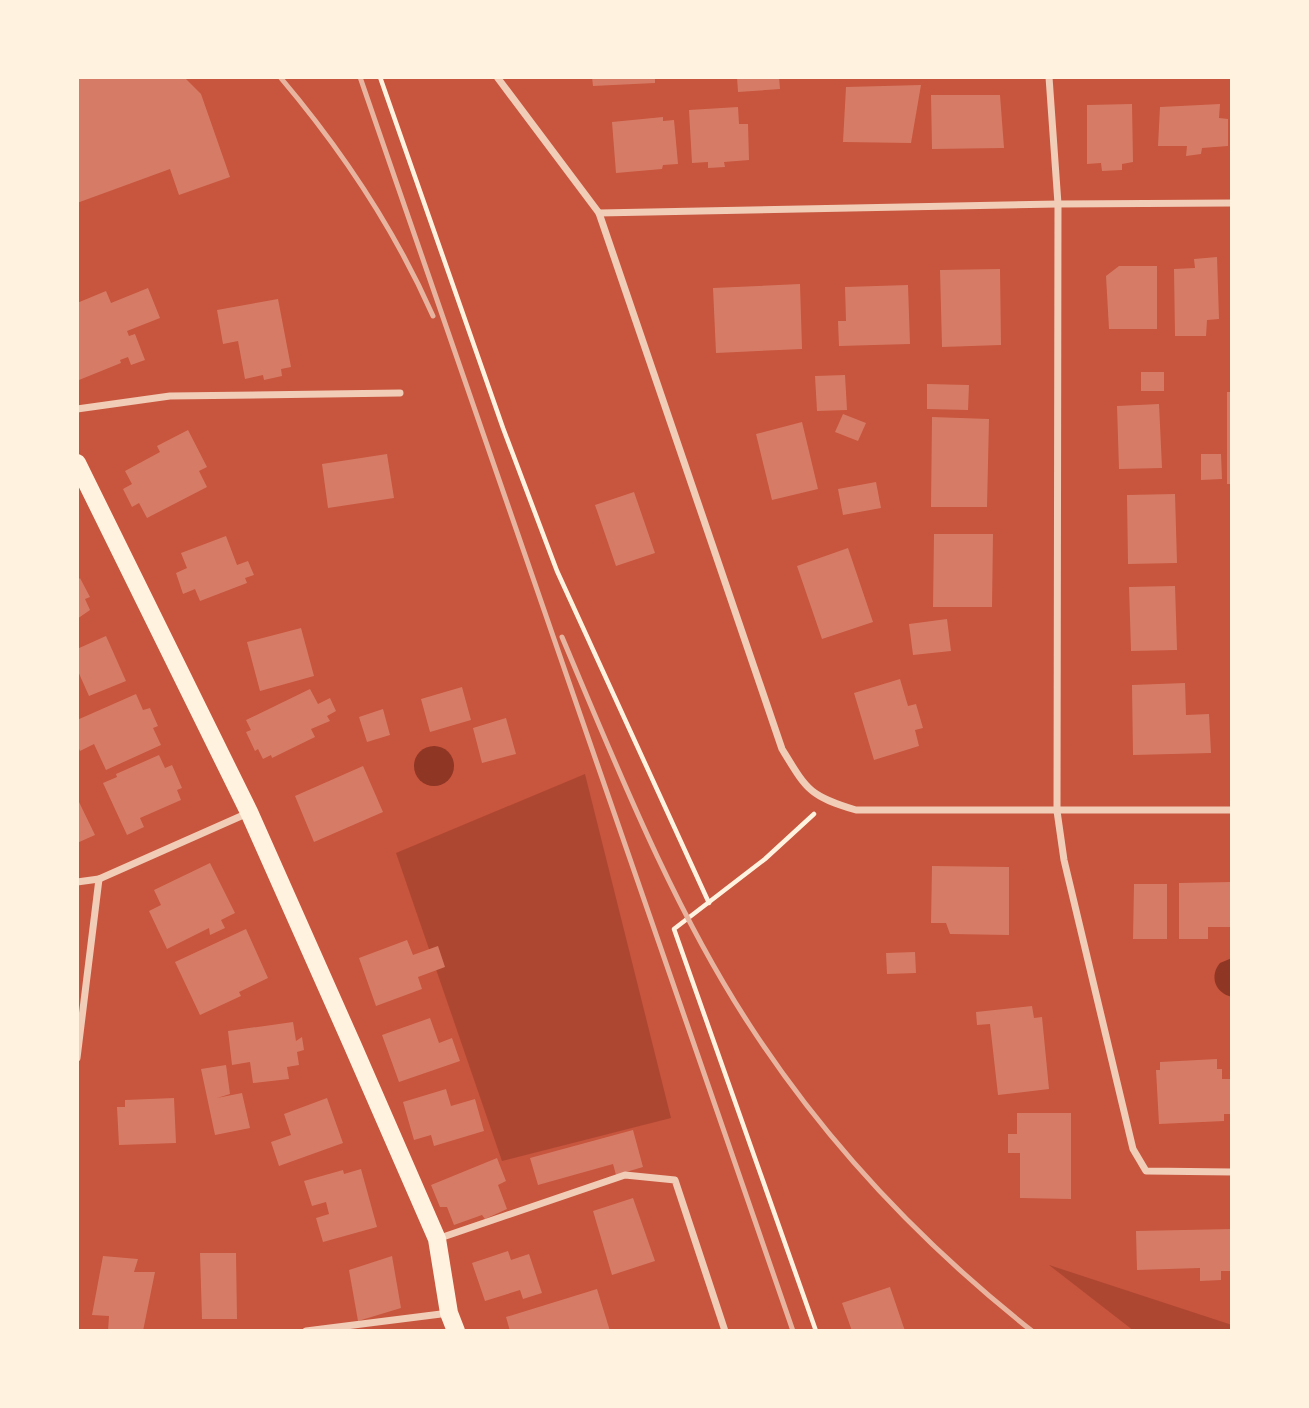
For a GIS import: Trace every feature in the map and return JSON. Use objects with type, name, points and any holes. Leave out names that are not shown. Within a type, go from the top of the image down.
[{"type":"main road","points":[[77,463],[249,813],[437,1239],[449,1313],[456,1331]]},
{"type":"street","points":[[497,77],[599,213],[782,749],[811,792],[827,801],[856,810],[1232,810]]},
{"type":"street","points":[[1049,77],[1058,204],[1058,811],[1064,860],[1133,1149],[1146,1171],[1232,1172]]},
{"type":"street","points":[[599,213],[1232,203]]},
{"type":"street","points":[[77,409],[170,396],[400,393]]},
{"type":"street","points":[[77,882],[99,879],[249,813]]},
{"type":"street","points":[[77,1058],[99,879]]},
{"type":"street","points":[[437,1239],[625,1175],[676,1180],[725,1331]]},
{"type":"street","points":[[306,1331],[449,1313]]},
{"type":"path","points":[[380,77],[503,428],[557,572],[709,903]]},
{"type":"path","points":[[816,1331],[674,929],[765,859],[827,801]]},
{"type":"shaded area","points":[[434,746],[448,752],[454,766],[448,780],[434,786],[420,780],[414,766],[420,752]]},
{"type":"shaded area","points":[[585,774],[671,1118],[502,1161],[396,853]]},
{"type":"shaded area","points":[[1232,958],[1232,997],[1221,992],[1214,978],[1220,963]]},
{"type":"shaded area","points":[[1049,1265],[1232,1325],[1232,1331],[1134,1331]]},
{"type":"building","points":[[77,77],[184,77],[201,94],[230,177],[179,195],[170,169],[77,203]]},
{"type":"building","points":[[592,77],[655,77],[655,83],[593,86]]},
{"type":"building","points":[[737,77],[779,77],[780,89],[738,92]]},
{"type":"building","points":[[921,85],[911,143],[843,142],[846,87]]},
{"type":"building","points":[[931,95],[1000,95],[1004,148],[932,149]]},
{"type":"building","points":[[1132,104],[1133,162],[1122,164],[1122,170],[1102,171],[1101,163],[1087,164],[1087,105]]},
{"type":"building","points":[[1220,104],[1219,118],[1228,119],[1228,146],[1202,148],[1201,154],[1186,156],[1187,146],[1158,146],[1160,107]]},
{"type":"building","points":[[738,107],[739,124],[748,124],[749,160],[724,162],[725,167],[708,168],[708,162],[692,163],[689,110]]},
{"type":"building","points":[[663,117],[663,121],[674,120],[678,164],[663,165],[662,169],[616,173],[612,122]]},
{"type":"building","points":[[1217,257],[1219,319],[1207,320],[1206,336],[1175,336],[1174,269],[1195,268],[1194,259]]},
{"type":"building","points":[[1119,266],[1157,266],[1157,329],[1109,329],[1106,276]]},
{"type":"building","points":[[1000,269],[1001,345],[942,347],[940,270]]},
{"type":"building","points":[[800,284],[802,349],[716,353],[713,288]]},
{"type":"building","points":[[908,285],[910,344],[839,346],[838,321],[846,321],[845,287]]},
{"type":"building","points":[[148,288],[160,318],[127,331],[129,336],[135,334],[145,360],[131,365],[128,357],[120,360],[121,363],[79,380],[77,303],[106,291],[111,303]]},
{"type":"building","points":[[278,299],[291,367],[281,369],[282,376],[264,380],[263,375],[245,379],[238,341],[223,344],[217,310]]},
{"type":"building","points":[[1141,372],[1164,372],[1164,391],[1141,391]]},
{"type":"building","points":[[845,375],[847,410],[817,411],[815,376]]},
{"type":"building","points":[[927,384],[969,385],[968,410],[927,409]]},
{"type":"building","points":[[1227,392],[1232,392],[1232,484],[1227,484]]},
{"type":"building","points":[[1159,404],[1162,468],[1119,469],[1117,406]]},
{"type":"building","points":[[843,414],[866,423],[858,441],[835,432]]},
{"type":"building","points":[[932,417],[989,419],[987,507],[931,507]]},
{"type":"building","points":[[802,422],[818,489],[772,500],[756,434]]},
{"type":"building","points":[[188,430],[207,467],[199,471],[207,487],[147,518],[139,503],[132,507],[123,489],[132,484],[125,471],[160,452],[157,446]]},
{"type":"building","points":[[387,454],[394,498],[328,508],[322,464]]},
{"type":"building","points":[[1201,454],[1221,454],[1222,479],[1201,480]]},
{"type":"building","points":[[876,482],[881,508],[843,515],[838,489]]},
{"type":"building","points":[[634,492],[655,553],[616,566],[595,505]]},
{"type":"building","points":[[1175,494],[1177,563],[1128,564],[1127,495]]},
{"type":"building","points":[[934,534],[993,534],[992,607],[933,607]]},
{"type":"building","points":[[226,536],[237,565],[248,561],[254,575],[245,578],[247,583],[200,601],[195,589],[183,594],[176,573],[187,568],[181,553]]},
{"type":"building","points":[[848,548],[873,622],[822,639],[797,566]]},
{"type":"building","points":[[80,578],[90,597],[85,599],[90,610],[77,619],[77,581]]},
{"type":"building","points":[[1175,586],[1177,650],[1131,651],[1129,587]]},
{"type":"building","points":[[947,619],[951,651],[913,655],[909,624]]},
{"type":"building","points":[[301,628],[314,676],[260,691],[247,642]]},
{"type":"building","points":[[106,636],[126,681],[89,696],[77,669],[77,649]]},
{"type":"building","points":[[900,679],[908,706],[916,704],[923,728],[915,730],[919,746],[874,760],[854,693]]},
{"type":"building","points":[[1185,683],[1186,715],[1209,714],[1211,753],[1133,755],[1132,685]]},
{"type":"building","points":[[462,687],[471,720],[430,732],[421,699]]},
{"type":"building","points":[[310,689],[318,704],[330,698],[336,711],[327,716],[330,721],[311,729],[315,737],[272,758],[271,755],[263,759],[258,749],[255,751],[246,732],[251,730],[246,720]]},
{"type":"building","points":[[136,694],[143,710],[150,708],[158,726],[153,728],[161,745],[106,770],[94,744],[80,751],[77,744],[77,720]]},
{"type":"building","points":[[383,709],[390,735],[367,742],[359,717]]},
{"type":"building","points":[[506,718],[516,754],[482,763],[473,728]]},
{"type":"building","points":[[159,755],[165,768],[172,765],[182,788],[177,790],[181,800],[140,818],[144,827],[127,835],[103,783],[117,777],[116,774]]},
{"type":"building","points":[[363,766],[383,812],[314,842],[295,796]]},
{"type":"building","points":[[79,802],[95,835],[77,843],[77,803]]},
{"type":"building","points":[[210,863],[235,913],[221,920],[225,928],[210,935],[209,928],[167,949],[149,911],[161,905],[154,890]]},
{"type":"building","points":[[932,866],[1009,867],[1009,935],[950,934],[946,923],[931,923]]},
{"type":"building","points":[[1232,882],[1232,927],[1208,927],[1208,939],[1179,939],[1179,883]]},
{"type":"building","points":[[1134,884],[1167,884],[1167,939],[1133,939]]},
{"type":"building","points":[[246,929],[268,978],[239,992],[241,996],[200,1015],[175,962]]},
{"type":"building","points":[[407,940],[413,955],[438,946],[445,967],[418,977],[422,989],[376,1006],[359,958]]},
{"type":"building","points":[[915,952],[916,973],[887,974],[886,953]]},
{"type":"building","points":[[1032,1006],[1034,1018],[1042,1017],[1049,1089],[998,1095],[990,1024],[977,1025],[976,1012]]},
{"type":"building","points":[[430,1018],[439,1043],[452,1038],[460,1061],[399,1082],[382,1035]]},
{"type":"building","points":[[293,1022],[296,1041],[302,1037],[304,1050],[297,1052],[299,1065],[287,1067],[289,1079],[253,1083],[250,1062],[232,1065],[228,1031]]},
{"type":"building","points":[[1217,1059],[1217,1069],[1222,1069],[1222,1079],[1232,1079],[1232,1114],[1224,1114],[1224,1121],[1159,1124],[1156,1070],[1160,1070],[1160,1062]]},
{"type":"building","points":[[226,1065],[230,1094],[217,1098],[242,1093],[250,1128],[215,1135],[201,1069]]},
{"type":"building","points":[[446,1089],[451,1106],[475,1099],[484,1131],[434,1146],[431,1135],[414,1140],[403,1102]]},
{"type":"building","points":[[174,1098],[176,1143],[119,1145],[117,1107],[125,1107],[125,1100]]},
{"type":"building","points":[[327,1098],[343,1143],[279,1166],[271,1142],[291,1135],[284,1114]]},
{"type":"building","points":[[1017,1113],[1071,1113],[1071,1199],[1020,1198],[1020,1153],[1008,1153],[1008,1134],[1017,1134]]},
{"type":"building","points":[[633,1130],[643,1167],[616,1175],[613,1164],[538,1185],[530,1158]]},
{"type":"building","points":[[497,1158],[506,1181],[498,1185],[507,1209],[485,1219],[482,1215],[454,1225],[447,1207],[440,1207],[431,1185]]},
{"type":"building","points":[[361,1169],[377,1227],[323,1242],[316,1218],[329,1214],[326,1202],[312,1206],[304,1181],[343,1170],[344,1174]]},
{"type":"building","points":[[633,1198],[655,1261],[612,1275],[593,1211]]},
{"type":"building","points":[[1232,1229],[1232,1271],[1221,1271],[1221,1280],[1200,1281],[1200,1268],[1137,1270],[1136,1231]]},
{"type":"building","points":[[508,1251],[511,1260],[529,1254],[542,1293],[523,1299],[520,1290],[485,1301],[472,1263]]},
{"type":"building","points":[[200,1253],[236,1253],[237,1319],[202,1319]]},
{"type":"building","points":[[103,1256],[138,1259],[134,1272],[155,1272],[143,1331],[108,1331],[109,1316],[92,1315]]},
{"type":"building","points":[[392,1256],[401,1308],[358,1321],[349,1270]]},
{"type":"building","points":[[890,1287],[905,1331],[852,1331],[842,1303]]},
{"type":"building","points":[[597,1289],[610,1331],[510,1331],[506,1317]]},
{"type":"railway","points":[[280,77],[303,104],[365,191],[402,252],[433,316]]},
{"type":"railway","points":[[360,77],[793,1331]]},
{"type":"railway","points":[[562,637],[670,884],[721,979],[749,1024],[810,1110],[878,1190],[952,1263],[1032,1331]]}]
